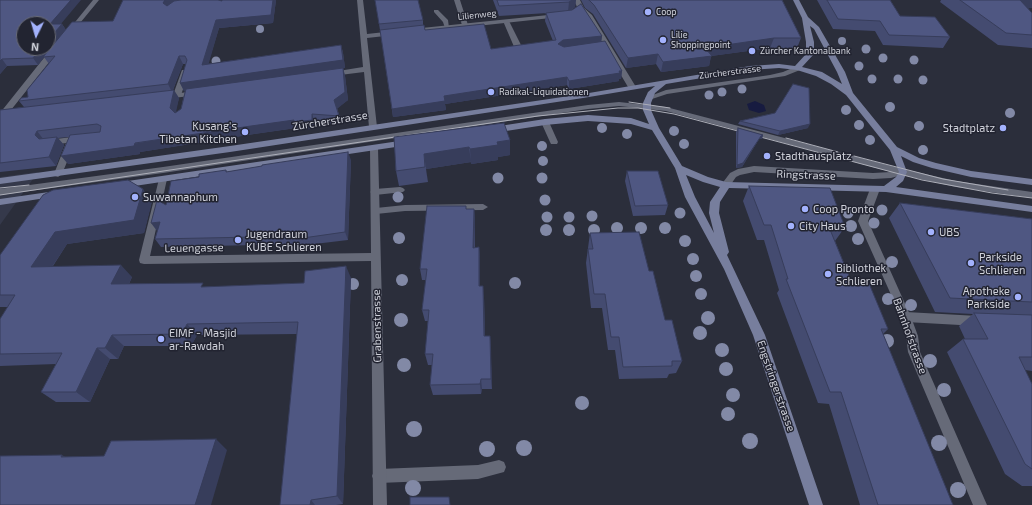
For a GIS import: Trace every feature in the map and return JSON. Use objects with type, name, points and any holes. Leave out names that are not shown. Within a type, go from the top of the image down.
[{"type":"main road","points":[[796,0],[805,18],[810,42],[810,54],[796,68],[834,82],[849,93],[894,149],[903,172],[900,179],[886,188]]},
{"type":"main road","points":[[805,18],[817,28],[840,72],[849,93]]},
{"type":"main road","name":"Zürcherstrasse","points":[[0,181],[230,149],[583,96],[750,68],[779,66],[796,68]]},
{"type":"main road","points":[[663,82],[654,89],[648,102],[655,128],[679,168]]},
{"type":"main road","points":[[100,188],[545,122],[608,118],[631,120],[655,128]]},
{"type":"main road","points":[[894,149],[916,160],[935,166],[971,174],[1032,182]]},
{"type":"main road","name":"Ringstrasse","points":[[679,168],[706,180],[726,185],[875,189],[886,188],[1032,209]]},
{"type":"main road","name":"Engstringerstrasse","points":[[679,168],[690,197],[729,269],[759,335],[816,505]]},
{"type":"main road","name":"Engstringerstrasse","points":[[726,185],[715,202],[714,213],[729,269]]},
{"type":"main road","points":[[0,202],[69,192]]},
{"type":"street","points":[[1,117],[96,0]]},
{"type":"street","points":[[360,0],[374,127]]},
{"type":"street","points":[[457,0],[465,25]]},
{"type":"street","points":[[577,0],[581,8],[589,15],[604,47],[632,87]]},
{"type":"street","name":"Lilienweg","points":[[365,36],[571,14],[581,8]]},
{"type":"street","points":[[436,11],[446,21],[447,27]]},
{"type":"street","points":[[506,21],[519,49]]},
{"type":"street","points":[[182,97],[186,67]]},
{"type":"street","points":[[648,102],[666,92],[770,77],[785,74],[796,68]]},
{"type":"street","points":[[326,75],[368,69]]},
{"type":"street","points":[[154,98],[182,97],[208,91]]},
{"type":"street","points":[[0,192],[588,107],[648,102],[670,110],[903,172],[956,184],[1032,195]]},
{"type":"street","points":[[1,117],[18,113]]},
{"type":"street","points":[[545,122],[554,142]]},
{"type":"street","points":[[46,143],[76,140],[58,174]]},
{"type":"street","name":"Grabenstrasse","points":[[374,148],[376,192],[380,505]]},
{"type":"street","points":[[230,149],[288,151]]},
{"type":"street","points":[[726,185],[733,175],[754,169],[873,176],[891,175],[903,172]]},
{"type":"street","name":"Leuengasse","points":[[163,179],[144,260],[376,257]]},
{"type":"street","points":[[1003,192],[1032,188]]},
{"type":"street","name":"Bahnhofstrasse","points":[[875,189],[863,222],[906,318],[912,336],[914,352],[980,505]]},
{"type":"street","points":[[376,192],[400,190]]},
{"type":"street","points":[[376,211],[405,208],[483,207]]},
{"type":"street","points":[[906,318],[986,321]]},
{"type":"street","points":[[379,476],[478,472],[499,467]]},
{"type":"shaded area","points":[[755,101],[764,105],[766,111],[759,113],[749,110],[747,104]]},
{"type":"shaded area","points":[[38,172],[0,225],[0,177]]},
{"type":"building","points":[[0,0],[71,0],[56,17],[16,16],[16,56],[35,56],[33,58],[2,59],[0,61]]},
{"type":"building","points":[[123,0],[165,0],[163,3],[167,6],[174,1],[181,0],[273,0],[271,15],[216,20],[202,65],[341,45],[343,60],[180,83],[187,60],[185,56],[179,56],[168,84],[19,101],[21,98],[28,97],[27,90],[56,56],[56,41],[72,22],[113,21]]},
{"type":"building","points":[[375,0],[418,0],[423,20],[379,24]]},
{"type":"building","points":[[497,0],[572,0],[569,2],[499,6]]},
{"type":"building","points":[[589,0],[782,0],[801,38],[774,38],[705,48],[712,56],[663,62],[658,54],[628,58],[594,5]]},
{"type":"building","points":[[827,0],[890,0],[900,16],[935,17],[950,37],[889,35],[880,21],[838,19]]},
{"type":"building","points":[[960,0],[1020,0],[1032,13],[1032,35],[1006,33]]},
{"type":"building","points":[[581,4],[602,36],[563,40],[558,44],[564,47],[605,41],[622,71],[619,71],[620,73],[569,81],[567,77],[444,96],[445,101],[392,109],[380,30],[424,25],[425,30],[484,24],[491,49],[556,40],[546,13],[572,10]]},
{"type":"building","points":[[56,24],[62,24],[56,31]]},
{"type":"building","points":[[343,68],[345,92],[334,100],[339,116],[312,114],[312,120],[294,122],[294,120],[251,126],[135,143],[134,146],[61,156],[70,135],[100,132],[101,126],[97,124],[37,131],[35,135],[39,139],[57,137],[49,157],[0,163],[0,110],[174,90],[170,108],[175,113],[181,109],[186,89]]},
{"type":"building","points":[[793,84],[809,88],[810,124],[780,131],[740,121],[775,113]]},
{"type":"building","points":[[504,123],[510,140],[497,142],[498,145],[470,149],[469,147],[424,154],[425,167],[396,171],[394,137]]},
{"type":"building","points":[[738,128],[763,135],[743,163],[737,165]]},
{"type":"building","points":[[348,152],[345,232],[303,238],[303,236],[155,239],[160,222],[151,223],[157,200],[166,205],[171,181],[199,177],[199,174],[226,170],[226,172]]},
{"type":"building","points":[[627,171],[658,171],[668,205],[635,206]]},
{"type":"building","points":[[128,180],[143,189],[134,220],[55,232],[31,267],[121,265],[111,284],[203,283],[201,287],[304,283],[305,271],[346,266],[337,496],[311,500],[310,505],[280,505],[298,322],[187,324],[182,334],[112,335],[105,348],[97,348],[76,392],[41,392],[62,353],[0,354],[0,319],[15,295],[0,295],[0,255],[43,195],[53,190]]},
{"type":"building","points":[[749,186],[830,188],[845,227],[829,227],[851,281],[868,281],[888,329],[881,329],[953,505],[878,505],[841,392],[830,392],[786,279],[788,279],[771,225],[764,225]]},
{"type":"building","name":"Parkside Schlieren","points":[[900,203],[1032,219],[1032,302],[950,298]]},
{"type":"building","points":[[427,206],[466,206],[466,209],[474,209],[473,248],[479,247],[479,286],[483,286],[484,336],[490,336],[491,379],[481,379],[480,384],[430,385],[433,354],[425,354],[429,310],[422,310],[427,269],[420,269]]},
{"type":"building","points":[[639,232],[649,271],[653,271],[665,320],[672,320],[682,361],[672,361],[672,366],[623,367],[619,337],[611,337],[605,294],[594,294],[588,249],[593,249],[590,233]]},
{"type":"building","points":[[974,313],[1032,315],[1032,357],[1019,357],[1032,384],[1032,469],[1025,464],[963,339],[988,339]]},
{"type":"building","points":[[216,439],[195,505],[0,505],[0,456],[104,456],[111,441]]},
{"type":"building","points":[[410,497],[449,497],[450,505],[410,505]]},
{"type":"tram line","points":[[629,102],[670,108]]},
{"type":"tram line","points":[[0,195],[538,116],[618,108],[638,108],[674,114],[922,180],[992,193],[1032,198]]},
{"type":"tram line","points":[[786,138],[838,152]]},
{"type":"tram line","points":[[854,156],[943,179],[1008,190]]},
{"type":"tram line","points":[[0,188],[29,185]]},
{"type":"place","name":"Coop","points":[[648,12]]},
{"type":"place","name":"Lilie Shoppingpoint","points":[[663,40]]},
{"type":"place","name":"Zürcher Kantonalbank","points":[[752,51]]},
{"type":"place","name":"Radikal-Liquidationen","points":[[491,92]]},
{"type":"place","name":"Stadtplatz","points":[[1003,128]]},
{"type":"place","name":"Kusang's Tibetan Kitchen","points":[[245,132]]},
{"type":"place","name":"Stadthausplatz","points":[[767,156]]},
{"type":"place","name":"Suwannaphum","points":[[135,197]]},
{"type":"place","name":"Coop Pronto","points":[[805,209]]},
{"type":"place","name":"City Haus","points":[[791,226]]},
{"type":"place","name":"UBS","points":[[931,232]]},
{"type":"place","name":"Jugendraum KUBE Schlieren","points":[[238,240]]},
{"type":"place","name":"Parkside Schlieren","points":[[971,263]]},
{"type":"place","name":"Bibliothek Schlieren","points":[[828,274]]},
{"type":"place","name":"Apotheke Parkside","points":[[1018,297]]},
{"type":"place","name":"EIMF - Masjid ar-Rawdah","points":[[161,339]]}]
